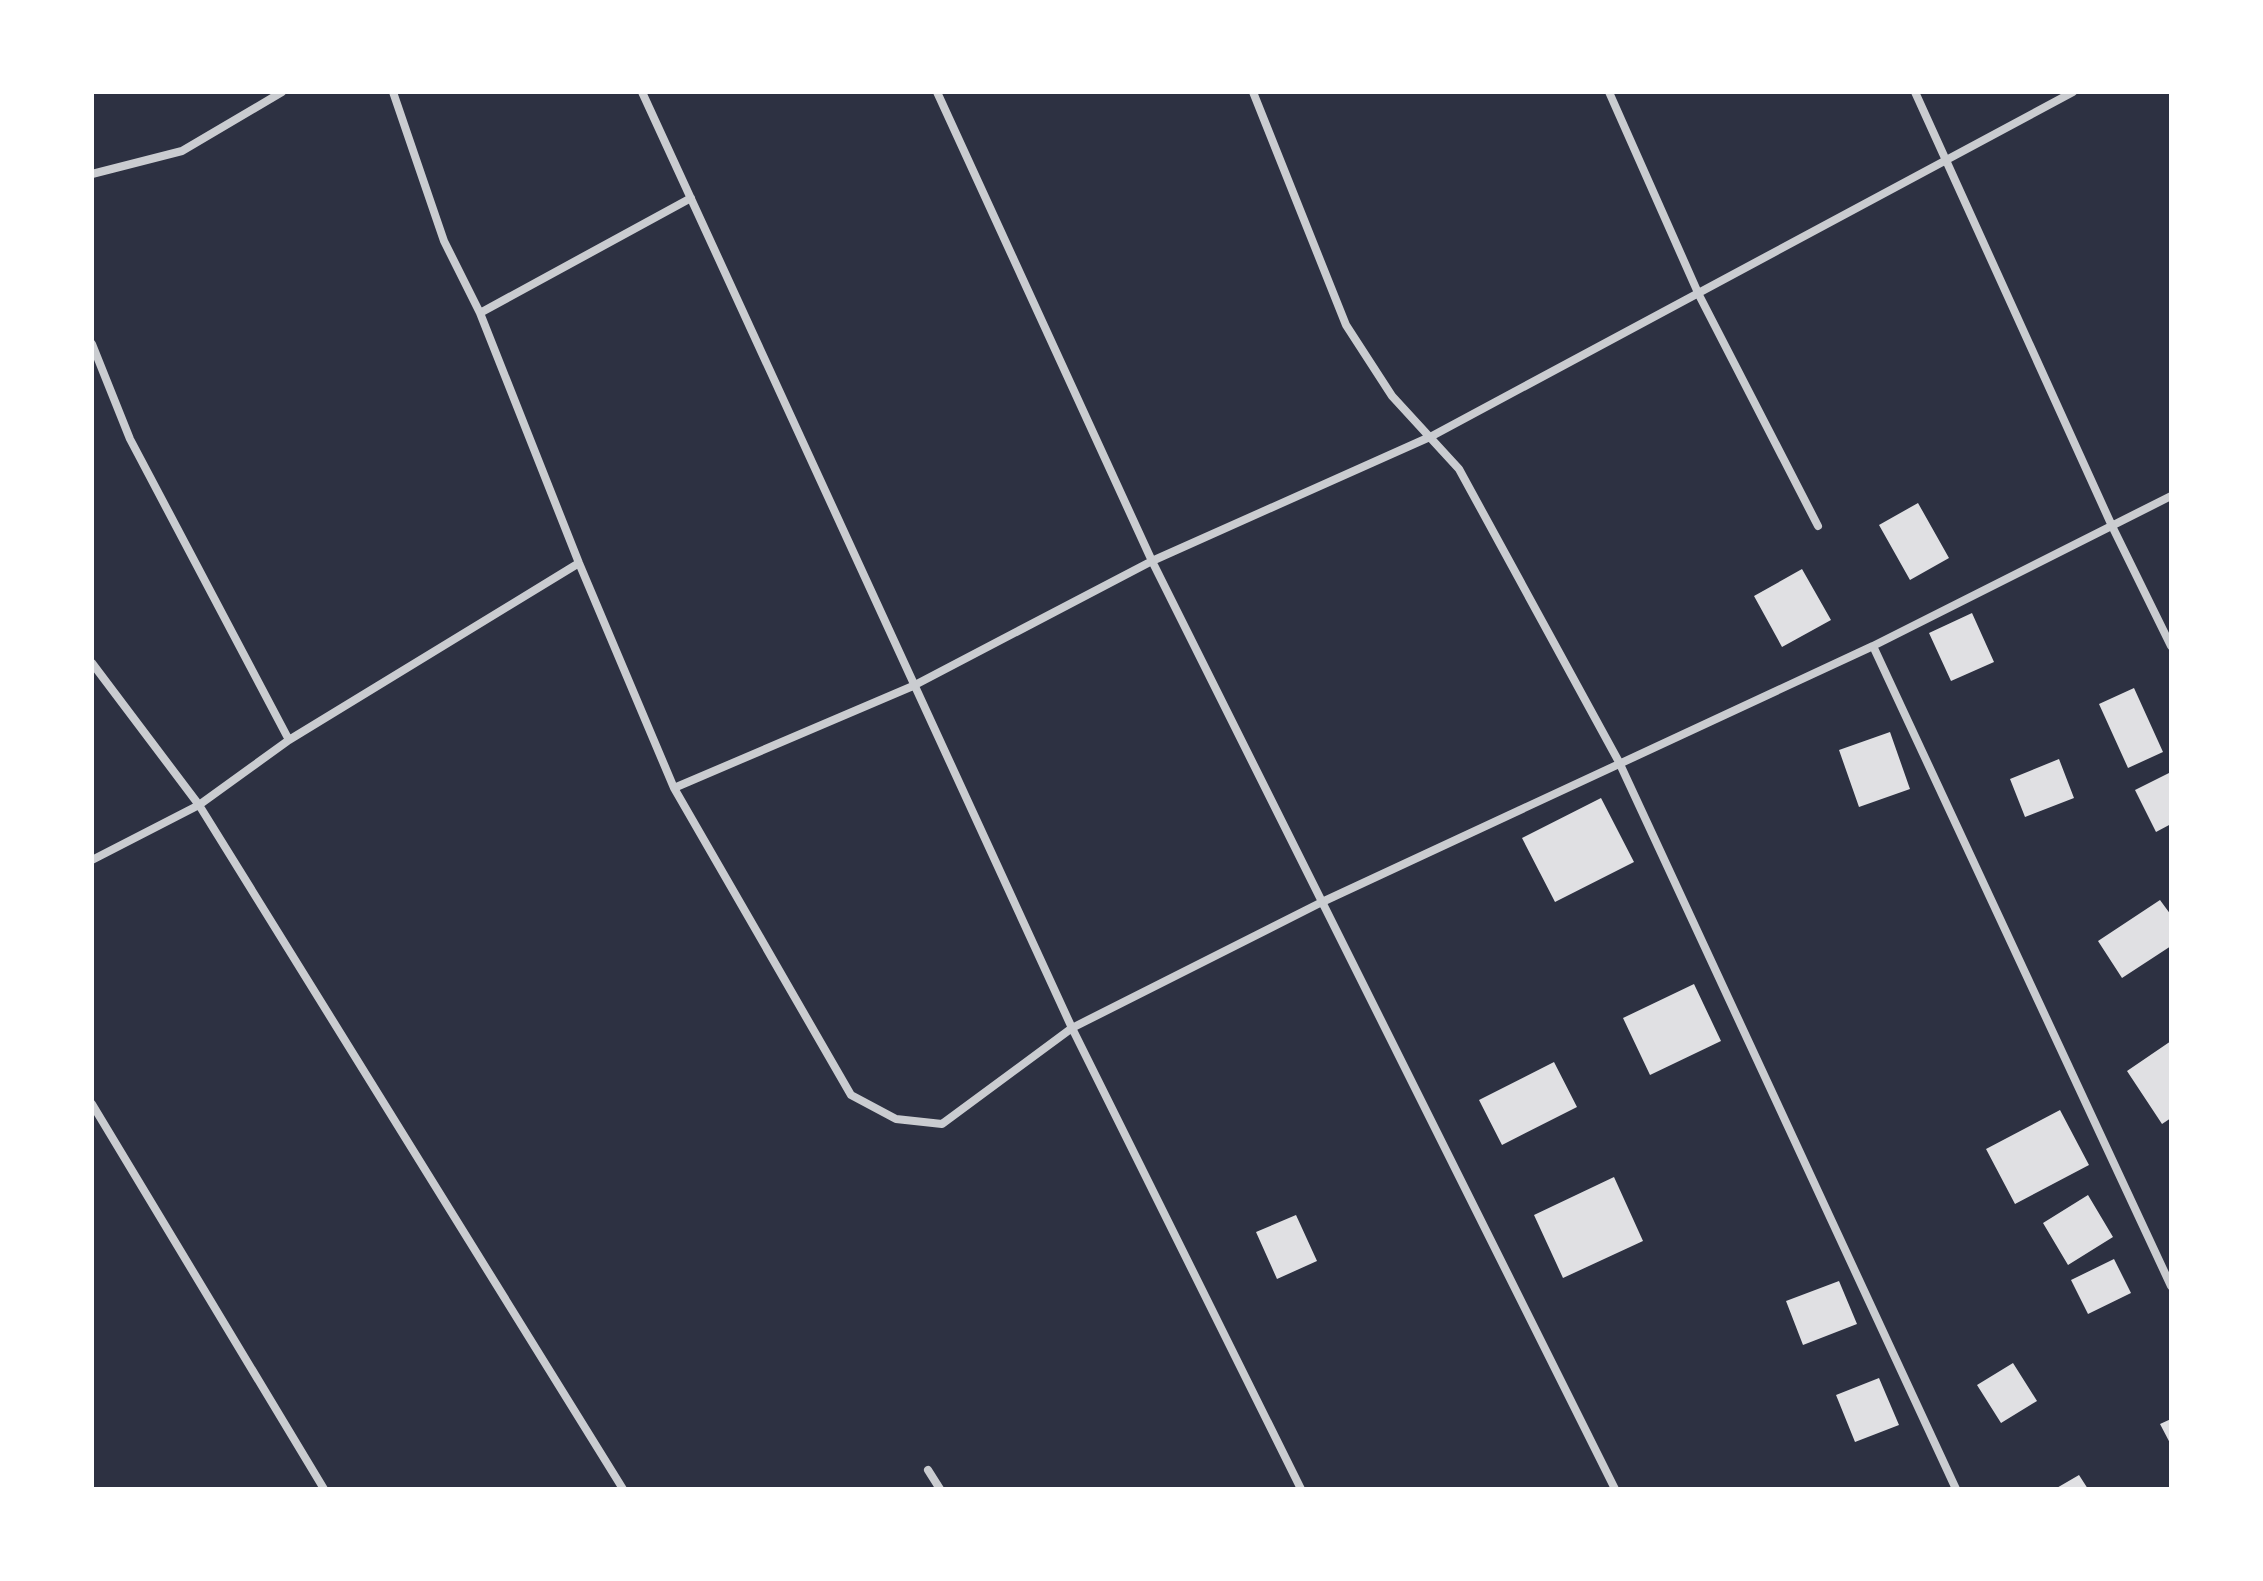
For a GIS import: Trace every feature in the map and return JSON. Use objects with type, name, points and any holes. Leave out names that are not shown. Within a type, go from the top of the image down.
[{"type":"street","points":[[92,174],[182,151],[282,92]]},
{"type":"street","points":[[393,92],[444,241],[480,313],[579,563],[674,788],[851,1095],[896,1119],[942,1124],[1072,1028],[1320,903],[1873,646],[2171,496]]},
{"type":"street","points":[[642,92],[1072,1028],[1301,1489]]},
{"type":"street","points":[[937,92],[1152,561],[1615,1489]]},
{"type":"street","points":[[1253,92],[1346,325],[1392,396],[1432,436],[1459,469],[1619,762],[1956,1489]]},
{"type":"street","points":[[1609,92],[1699,295],[1818,526]]},
{"type":"street","points":[[1915,92],[2112,526],[2171,646]]},
{"type":"street","points":[[674,788],[913,686],[1152,561],[1432,436],[2073,92]]},
{"type":"street","points":[[480,313],[691,198]]},
{"type":"street","points":[[92,344],[130,439],[289,740]]},
{"type":"street","points":[[92,860],[199,805],[289,740],[579,563]]},
{"type":"street","points":[[1873,646],[2171,1286]]},
{"type":"street","points":[[92,663],[199,805],[623,1489]]},
{"type":"street","points":[[92,1104],[324,1489]]},
{"type":"street","points":[[928,1470],[940,1489]]},
{"type":"building","points":[[1918,503],[1949,558],[1910,580],[1879,525]]},
{"type":"building","points":[[1802,569],[1831,620],[1782,647],[1754,596]]},
{"type":"building","points":[[1972,613],[1994,662],[1951,681],[1929,633]]},
{"type":"building","points":[[2134,688],[2163,752],[2128,768],[2099,704]]},
{"type":"building","points":[[1890,732],[1910,789],[1859,807],[1839,750]]},
{"type":"building","points":[[2059,759],[2074,798],[2025,817],[2010,779]]},
{"type":"building","points":[[2171,772],[2171,824],[2156,832],[2135,790]]},
{"type":"building","points":[[1601,798],[1634,862],[1555,902],[1522,838]]},
{"type":"building","points":[[2160,900],[2171,915],[2171,946],[2122,978],[2098,941]]},
{"type":"building","points":[[1694,984],[1721,1041],[1650,1075],[1623,1018]]},
{"type":"building","points":[[2171,1041],[2171,1118],[2162,1124],[2127,1071]]},
{"type":"building","points":[[1554,1062],[1577,1107],[1502,1145],[1479,1100]]},
{"type":"building","points":[[2060,1110],[2089,1165],[2015,1204],[1986,1149]]},
{"type":"building","points":[[1614,1177],[1643,1241],[1563,1278],[1534,1215]]},
{"type":"building","points":[[2088,1195],[2113,1237],[2068,1265],[2043,1223]]},
{"type":"building","points":[[1296,1215],[1317,1261],[1277,1279],[1256,1232]]},
{"type":"building","points":[[2114,1259],[2131,1293],[2088,1314],[2071,1280]]},
{"type":"building","points":[[1839,1281],[1857,1324],[1803,1345],[1786,1301]]},
{"type":"building","points":[[2013,1363],[2037,1401],[2001,1423],[1977,1385]]},
{"type":"building","points":[[1879,1378],[1899,1425],[1855,1442],[1836,1395]]},
{"type":"building","points":[[2171,1419],[2171,1445],[2160,1424]]},
{"type":"building","points":[[2079,1475],[2088,1489],[2055,1489]]}]
